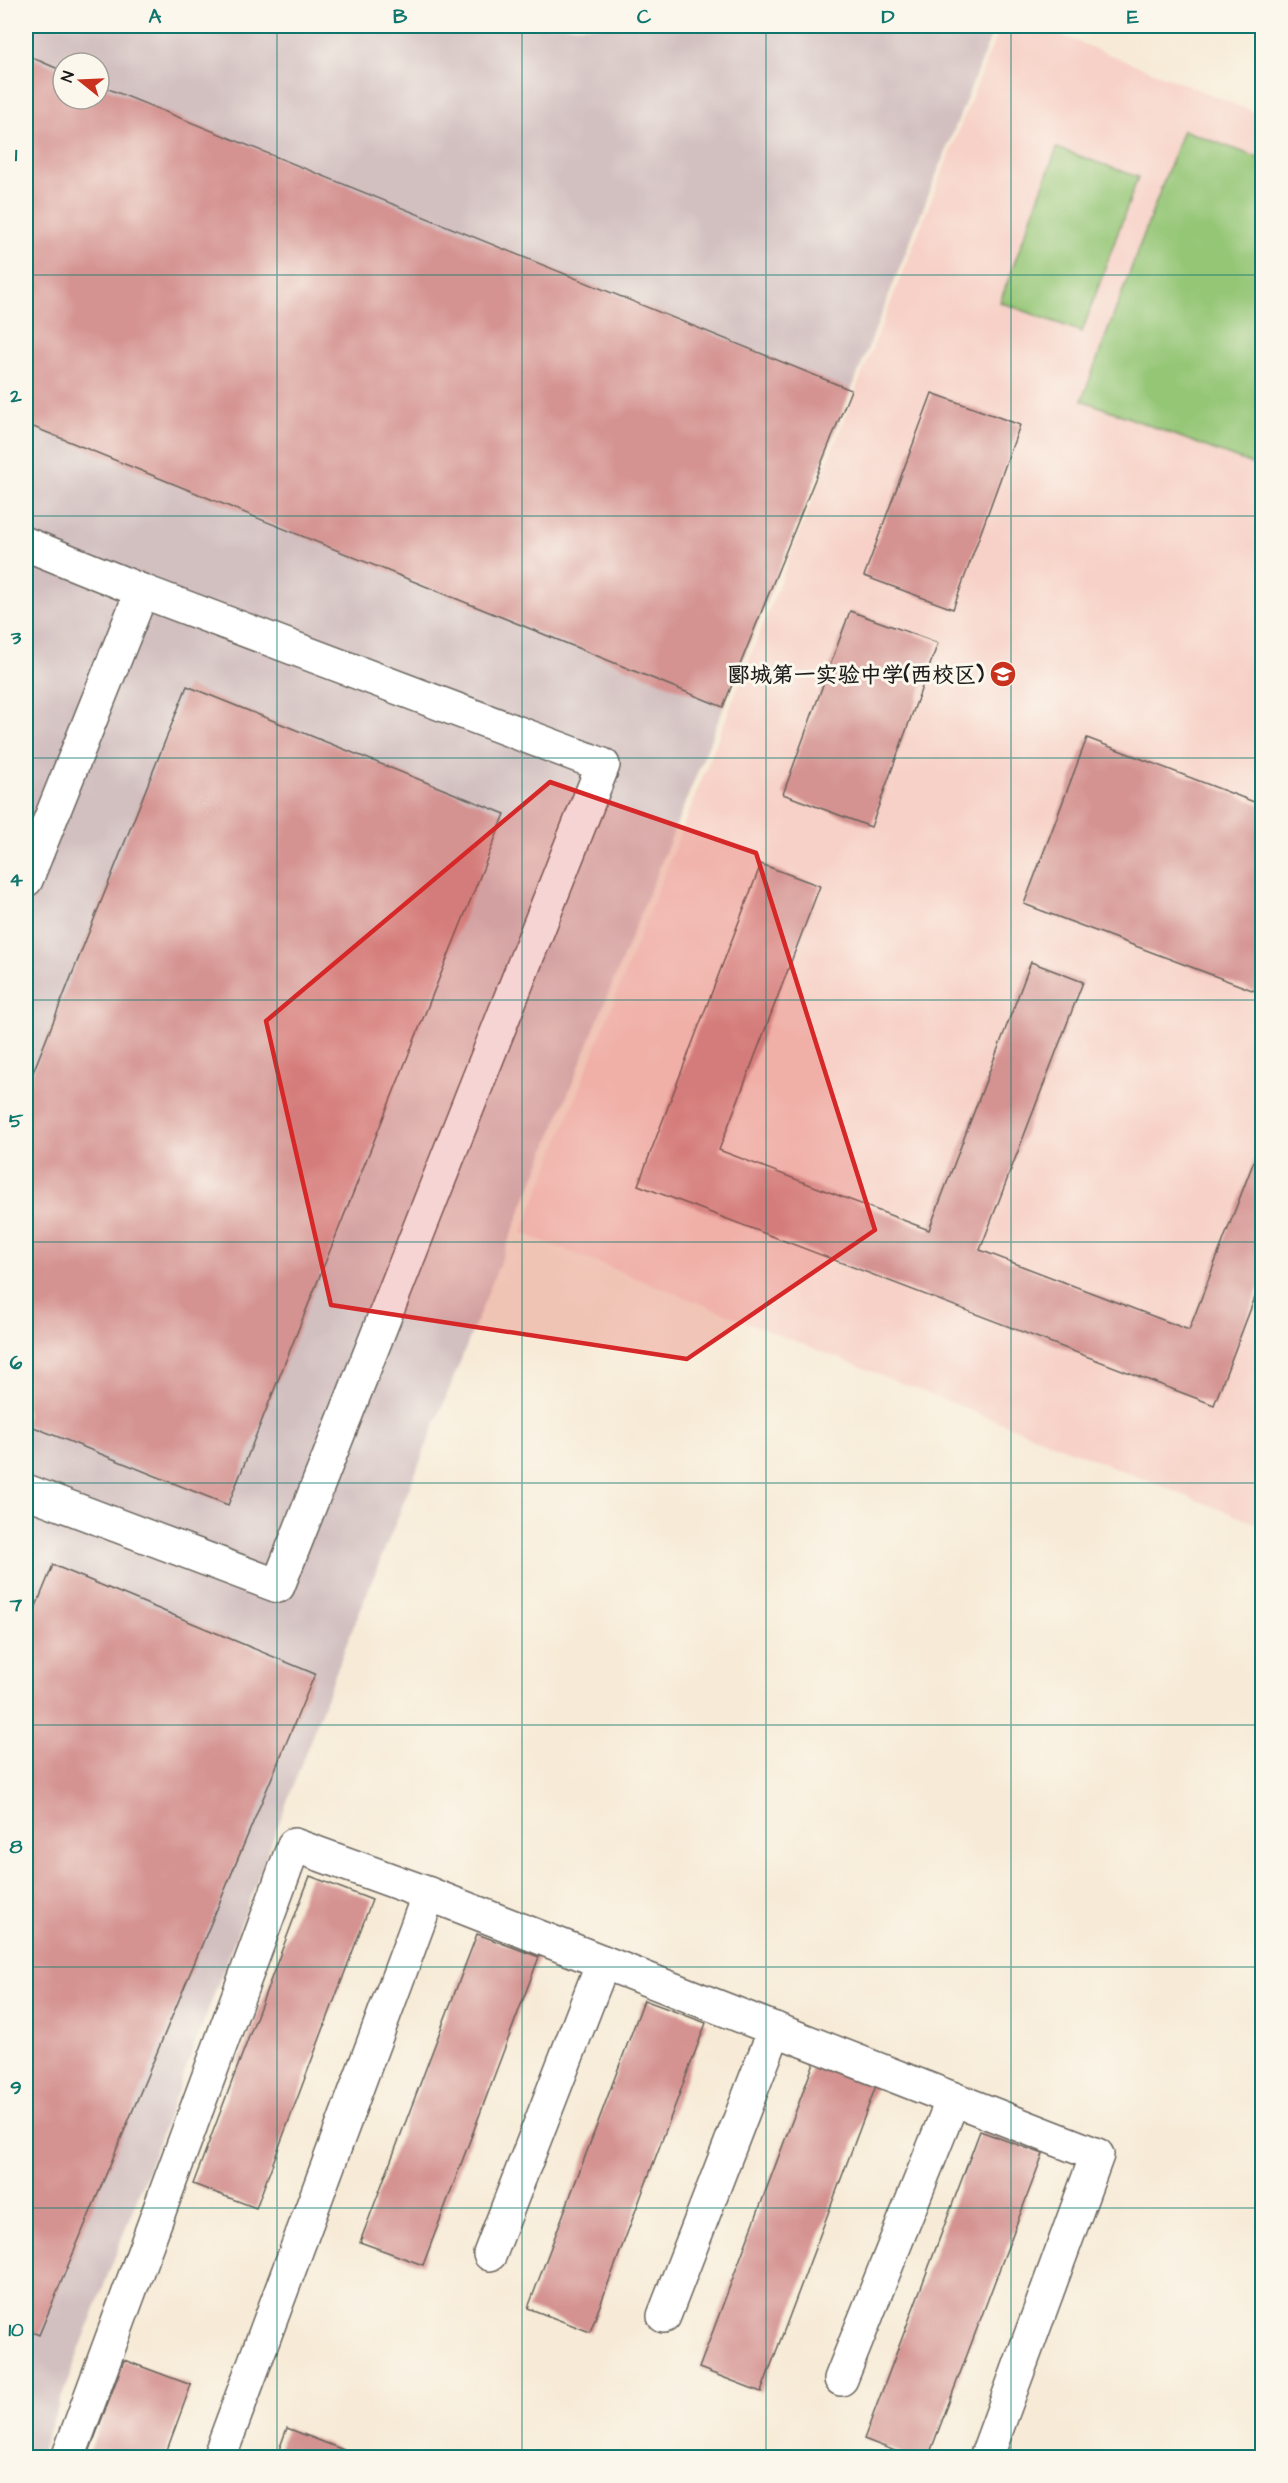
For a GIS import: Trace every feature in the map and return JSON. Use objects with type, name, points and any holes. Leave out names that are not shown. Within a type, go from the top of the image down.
[{"type":"street","points":[[26,544],[142,591],[603,765],[278,1586],[26,1491]]},
{"type":"street","points":[[26,880],[142,591]]},
{"type":"street","points":[[68,2457],[294,1845],[429,1894],[1096,2155],[986,2457]]},
{"type":"street","points":[[219,2457],[429,1894]]},
{"type":"street","points":[[490,2254],[603,1962]]},
{"type":"street","points":[[664,2316],[775,2029]]},
{"type":"street","points":[[841,2379],[953,2098]]},
{"type":"highlighted area","points":[[550,782],[756,853],[875,1230],[687,1359],[331,1305],[266,1021]]},
{"type":"shaded area","points":[[26,26],[995,26],[859,371],[347,1643],[39,2457],[26,2458]]},
{"type":"shaded area","name":"郾城第一实验中学(西校区)","points":[[1000,26],[1038,26],[1262,115],[1262,1526],[522,1233]]},
{"type":"green space","points":[[1183,130],[1262,159],[1262,468],[1082,400]]},
{"type":"green space","points":[[1057,148],[1138,177],[1082,332],[1000,302]]},
{"type":"building","points":[[26,55],[51,66],[51,111],[111,111],[111,90],[851,390],[723,707],[26,424]]},
{"type":"building","points":[[932,393],[1020,425],[953,609],[864,576]]},
{"type":"building","points":[[850,611],[938,643],[871,827],[783,794]]},
{"type":"building","points":[[187,686],[505,814],[228,1505],[26,1424],[26,1090]]},
{"type":"building","points":[[1087,738],[1262,805],[1262,985],[1260,993],[1024,904]]},
{"type":"building","points":[[761,864],[820,886],[719,1150],[929,1230],[1031,962],[1083,982],[980,1250],[1189,1330],[1262,1140],[1262,1279],[1214,1405],[638,1185]]},
{"type":"building","points":[[53,1565],[315,1674],[39,2335],[26,2329],[26,1631]]},
{"type":"building","points":[[310,1876],[372,1900],[256,2208],[193,2184]]},
{"type":"building","points":[[477,1934],[539,1957],[423,2265],[360,2242]]},
{"type":"building","points":[[644,2000],[706,2023],[590,2332],[528,2308]]},
{"type":"building","points":[[815,2060],[877,2083],[761,2392],[699,2368]]},
{"type":"building","points":[[980,2131],[1043,2154],[928,2458],[913,2458],[864,2439]]},
{"type":"building","points":[[124,2360],[191,2385],[164,2458],[87,2458]]},
{"type":"building","points":[[287,2428],[354,2454],[352,2458],[276,2458]]},
{"type":"place","name":"郾城第一实验中学(西校区)","points":[[1003,674]]}]
